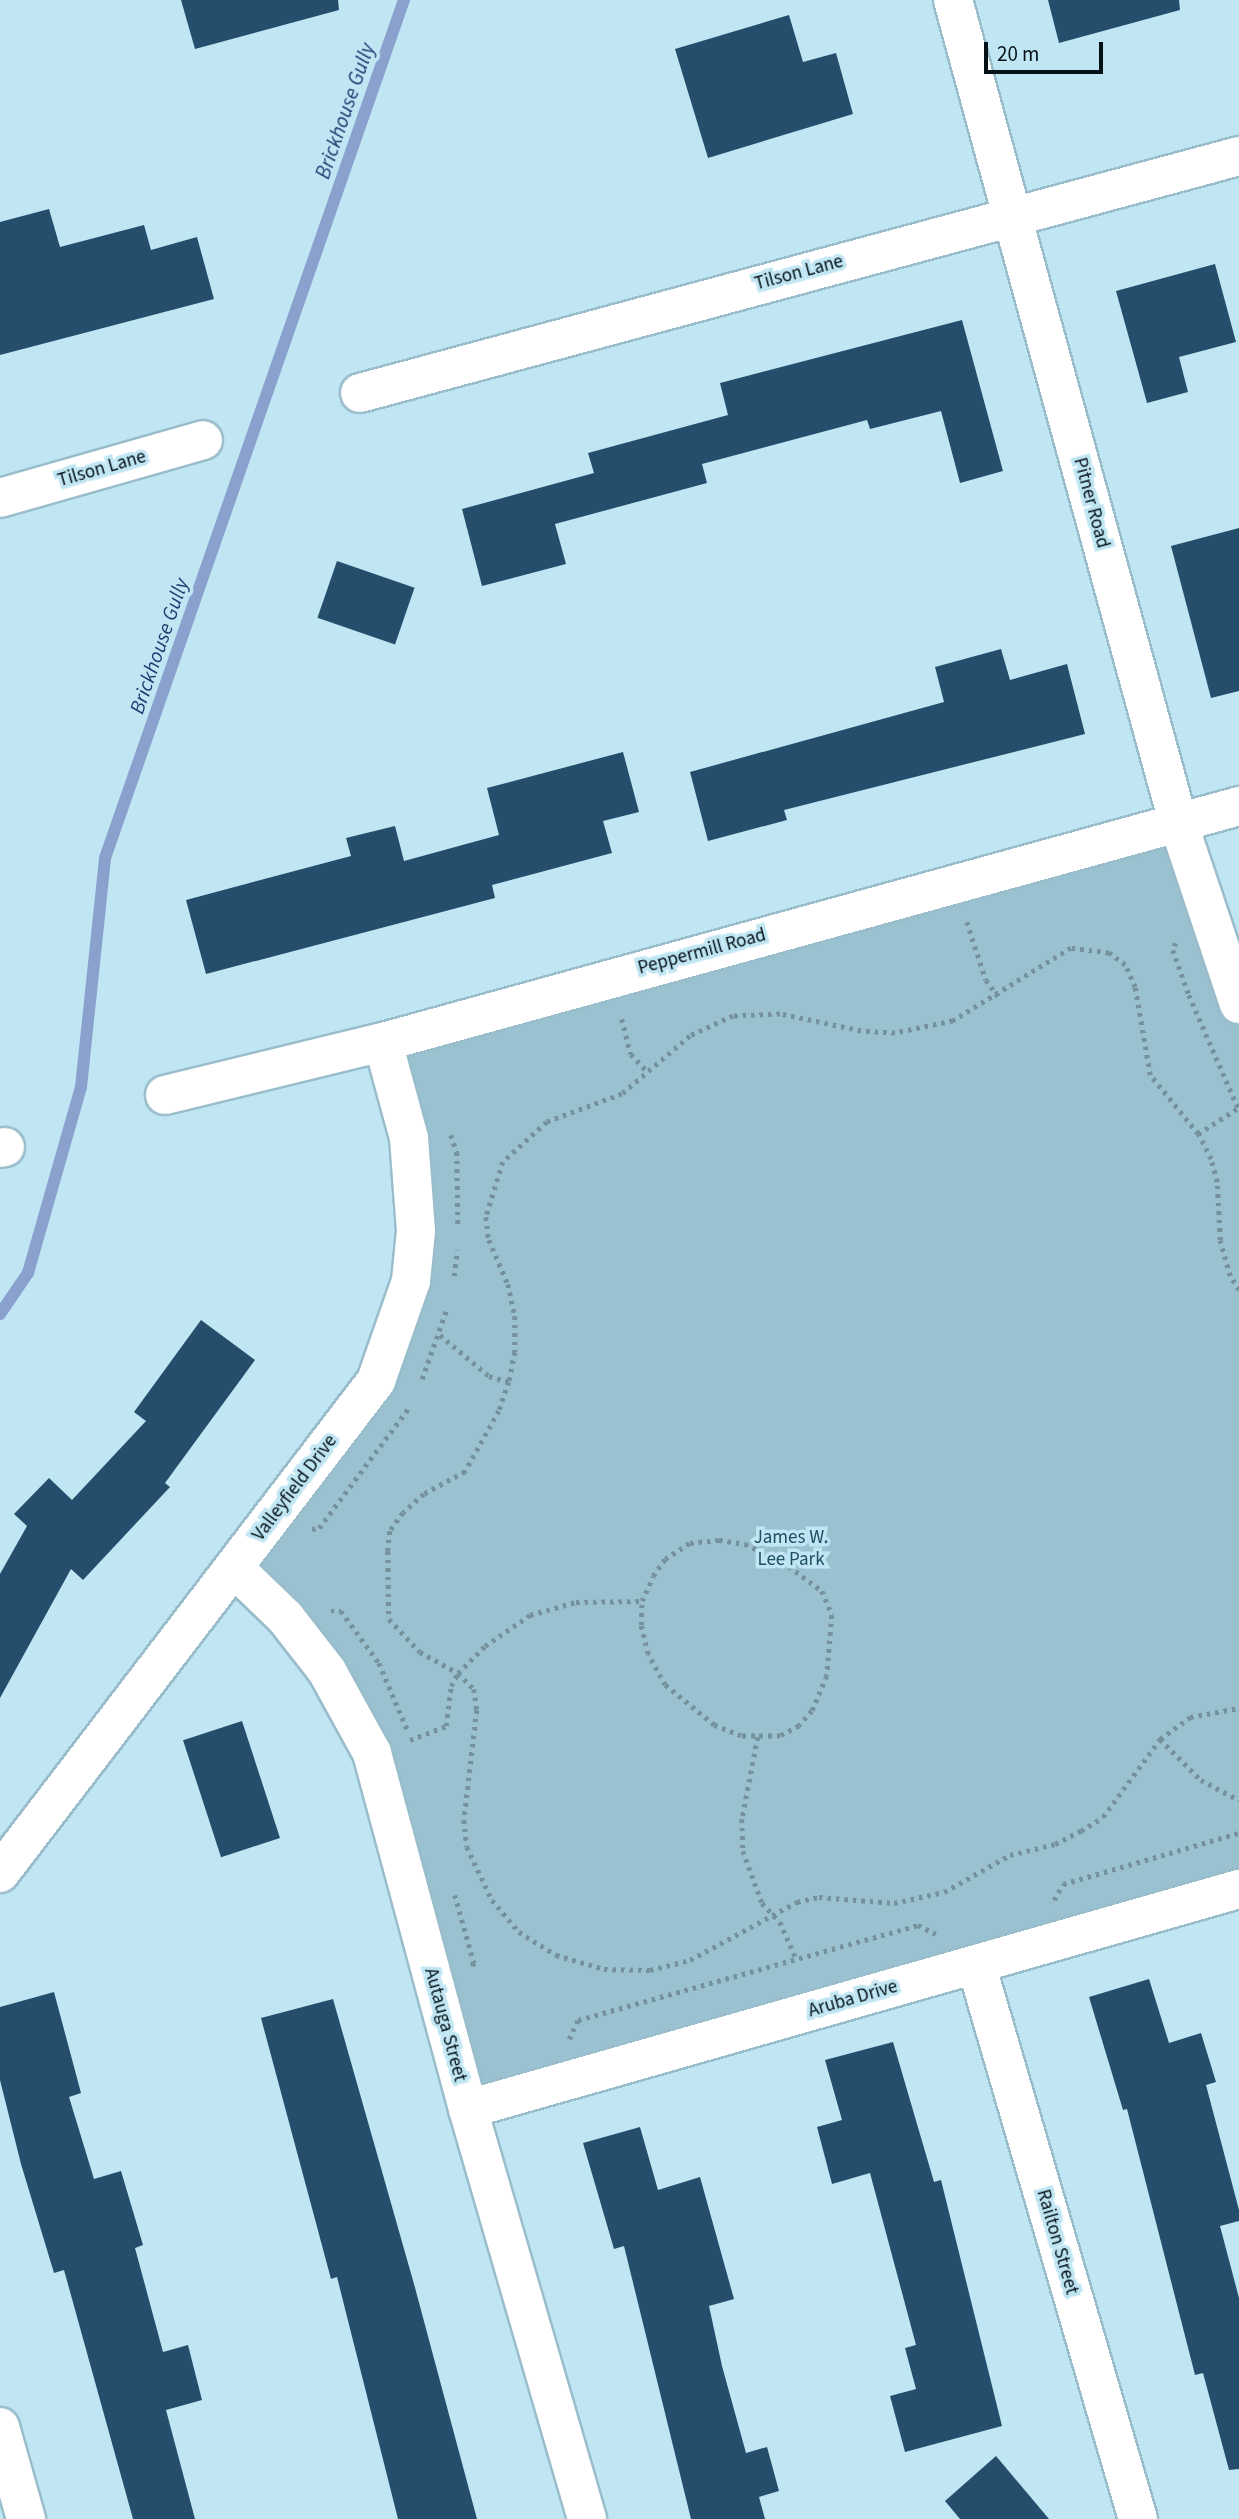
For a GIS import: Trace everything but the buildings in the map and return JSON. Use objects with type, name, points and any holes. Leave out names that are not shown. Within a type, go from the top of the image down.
[{"type":"street","name":"Pitner Road","points":[[953,0],[1178,821],[1239,1004]]},
{"type":"street","name":"Tilson Lane","points":[[360,393],[1013,214],[1239,156]]},
{"type":"street","name":"Tilson Lane","points":[[0,498],[203,440]]},
{"type":"street","name":"Peppermill Road","points":[[165,1095],[383,1042],[1239,806]]},
{"type":"street","name":"Valleyfield Drive","points":[[0,1873],[376,1381],[398,1328],[411,1281],[416,1231],[409,1138],[383,1042]]},
{"type":"street","name":"Autauga Street","points":[[234,1568],[285,1618],[327,1671],[372,1753],[468,2109],[587,2519]]},
{"type":"street","name":"Aruba Drive","points":[[468,2109],[1239,1889]]},
{"type":"street","name":"Railton Street","points":[[976,1964],[1138,2519]]},
{"type":"street","points":[[0,2427],[26,2519]]},
{"type":"path","points":[[967,922],[986,980],[999,996]]},
{"type":"path","points":[[1239,1290],[1230,1276],[1220,1240],[1217,1182],[1198,1134],[1150,1074],[1135,987],[1125,965],[1109,953],[1071,948],[1049,958],[1027,980],[953,1021],[895,1033],[861,1031],[780,1014],[733,1016],[690,1035],[622,1094],[547,1122],[503,1162],[486,1217],[489,1240],[508,1284],[514,1316],[515,1352],[509,1382],[499,1411],[465,1472],[424,1494],[390,1531],[389,1619],[420,1652],[458,1673],[474,1689],[477,1710],[464,1793],[467,1847],[492,1900],[519,1932],[556,1955],[604,1969],[650,1970],[707,1952],[770,1913],[819,1898],[894,1903],[921,1900],[1010,1855],[1055,1844],[1102,1817],[1160,1738],[1190,1717],[1239,1708]]},
{"type":"path","points":[[1173,950],[1239,1109],[1198,1134]]},
{"type":"path","points":[[622,1020],[631,1054],[648,1072]]},
{"type":"path","points":[[439,1335],[489,1376],[509,1382]]},
{"type":"path","points":[[719,1540],[745,1544],[782,1561],[822,1591],[832,1615],[832,1647],[812,1711],[799,1726],[780,1736],[758,1737],[714,1725],[666,1685],[648,1654],[640,1625],[642,1601],[665,1559],[690,1543],[719,1540]]},
{"type":"path","points":[[372,1753],[446,1726],[451,1686],[458,1673],[485,1646],[530,1615],[576,1602],[642,1601]]},
{"type":"path","points":[[341,1611],[379,1663],[410,1740]]},
{"type":"path","points":[[758,1737],[742,1819],[743,1851],[770,1913],[786,1931],[796,1958]]},
{"type":"path","points":[[1160,1738],[1201,1780],[1239,1800]]},
{"type":"path","points":[[1063,1884],[1239,1833]]},
{"type":"path","points":[[578,2020],[918,1925]]},
{"type":"green space","name":"James W. Lee Park","points":[[1178,822],[1239,1004],[1239,1889],[468,2109],[372,1753],[234,1568],[376,1381],[411,1281],[383,1042]]},
{"type":"waterway","name":"Brickhouse Gully","points":[[0,1314],[28,1273],[81,1087],[105,858],[404,0]]}]
